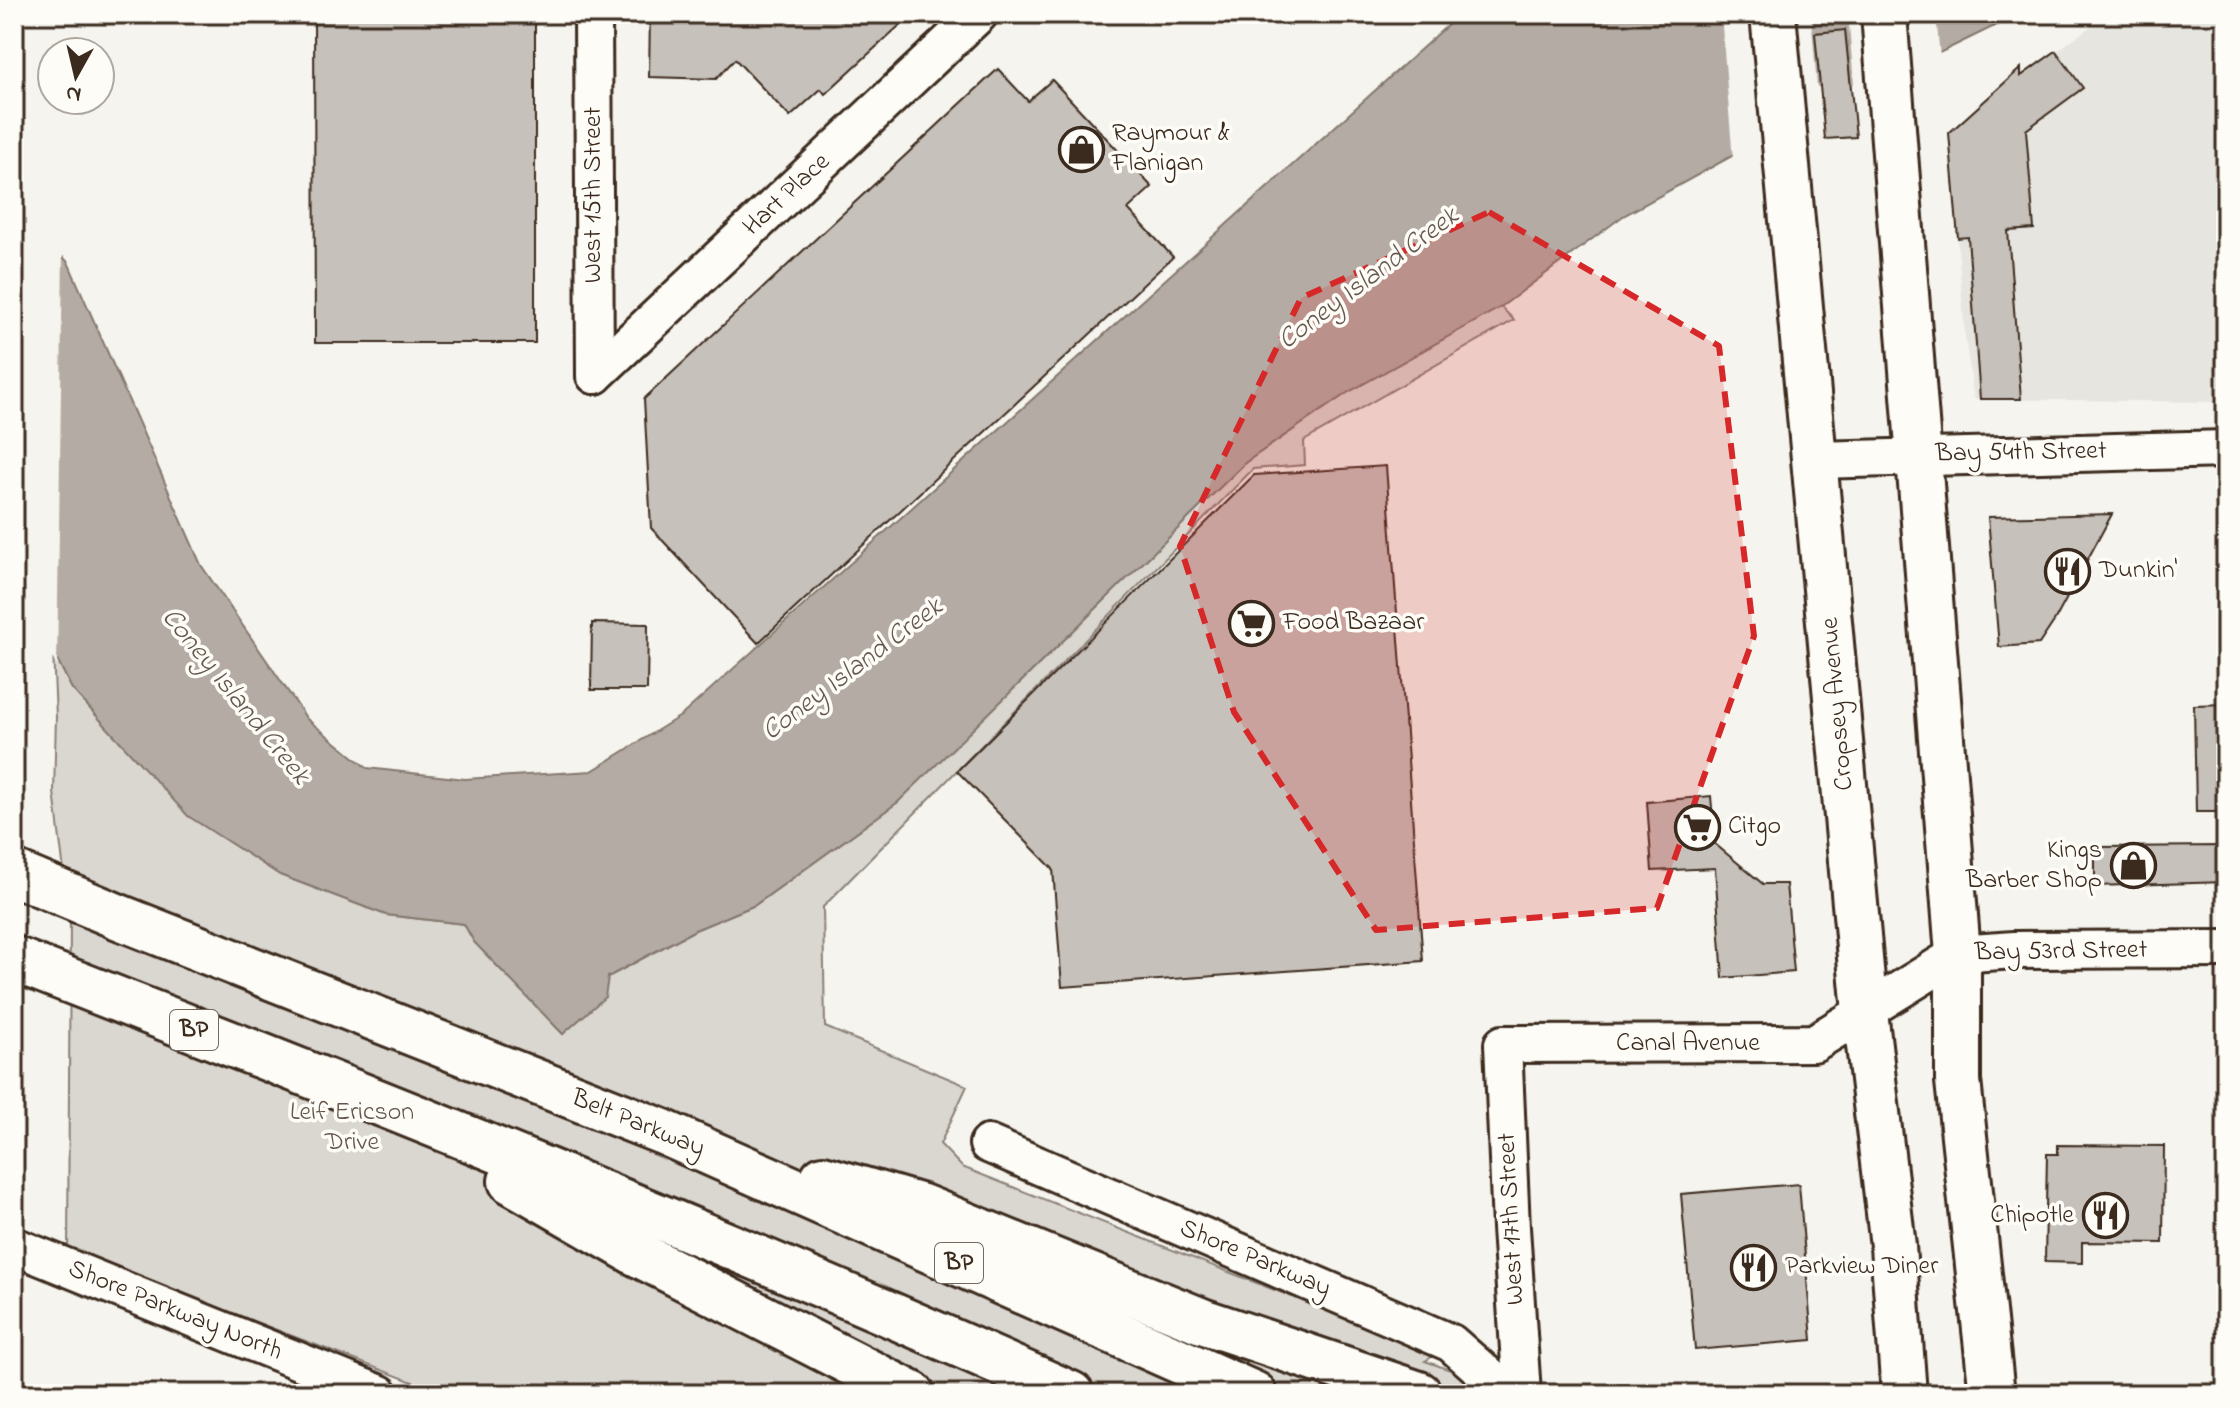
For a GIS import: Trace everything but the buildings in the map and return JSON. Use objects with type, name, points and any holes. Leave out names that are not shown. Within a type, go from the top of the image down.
[{"type":"main road","name":"Cropsey Avenue","points":[[1773,14],[1865,1012],[1893,1246],[1904,1394]]},
{"type":"main road","points":[[1884,14],[1958,954],[1958,1081],[1992,1394]]},
{"type":"main road","name":"Belt Parkway","points":[[14,873],[663,1132],[1254,1394]]},
{"type":"main road","name":"BP","points":[[14,959],[654,1215],[1071,1394]]},
{"type":"main road","points":[[375,1101],[636,1253],[912,1394]]},
{"type":"main road","points":[[663,1132],[922,1207],[1202,1321],[1419,1394]]},
{"type":"street","name":"West 15th Street","points":[[593,14],[595,375]]},
{"type":"street","name":"Hart Place","points":[[595,375],[979,14]]},
{"type":"street","name":"Bay 54th Street","points":[[1815,460],[2226,449]]},
{"type":"street","name":"Bay 53rd Street","points":[[1865,1012],[1958,954],[2014,950],[2226,949]]},
{"type":"street","name":"Canal Avenue","points":[[1503,1044],[1814,1043],[1865,1012]]},
{"type":"street","name":"West 17th Street","points":[[1503,1044],[1522,1394]]},
{"type":"street","name":"Shore Parkway","points":[[988,1144],[1451,1343],[1509,1394]]},
{"type":"street","name":"Shore Parkway North","points":[[14,1246],[380,1394]]},
{"type":"highlighted area","points":[[1489,212],[1719,346],[1754,636],[1657,908],[1376,930],[1234,712],[1180,546],[1301,298]]},
{"type":"shaded area","points":[[2108,14],[2226,14],[2226,390],[2216,402],[1974,399],[1965,336],[1949,133],[2021,68],[2022,76]]},
{"type":"green space","name":"Leif Ericson Drive","points":[[1501,307],[1514,320],[1304,441],[1305,465],[1253,469],[823,907],[825,1027],[967,1086],[940,1144],[962,1167],[1437,1354],[1425,1361],[1518,1394],[444,1394],[68,1250],[70,919],[54,792],[56,717],[53,651],[72,689],[189,816],[280,875],[386,915],[464,924],[474,942],[563,1034],[608,977],[695,930],[755,905],[898,802],[1246,462],[1347,393]]},
{"type":"water","name":"Coney Island Creek","points":[[1460,14],[2019,14],[1759,141],[1623,216],[1501,307],[1347,393],[1246,462],[898,802],[755,905],[695,930],[608,977],[605,997],[563,1034],[474,942],[464,924],[386,915],[280,875],[188,816],[72,689],[14,573],[14,210],[68,262],[201,565],[307,719],[367,768],[465,779],[592,771],[682,715]]},
{"type":"pier","points":[[1721,14],[1811,14],[1817,87],[1854,84],[1848,14],[1936,14],[1940,58],[1733,160]]},
{"type":"pier","points":[[14,206],[63,251],[57,667],[14,582]]},
{"type":"place","name":"Raymour & Flanigan","points":[[1081,149]]},
{"type":"place","name":"Dunkin'","points":[[2068,571]]},
{"type":"place","name":"Food Bazaar","points":[[1252,623]]},
{"type":"place","name":"Citgo","points":[[1697,827]]},
{"type":"place","name":"Kings Barber Shop","points":[[2133,866]]},
{"type":"place","name":"Chipotle","points":[[2105,1216]]},
{"type":"place","name":"Parkview Diner","points":[[1754,1267]]}]
